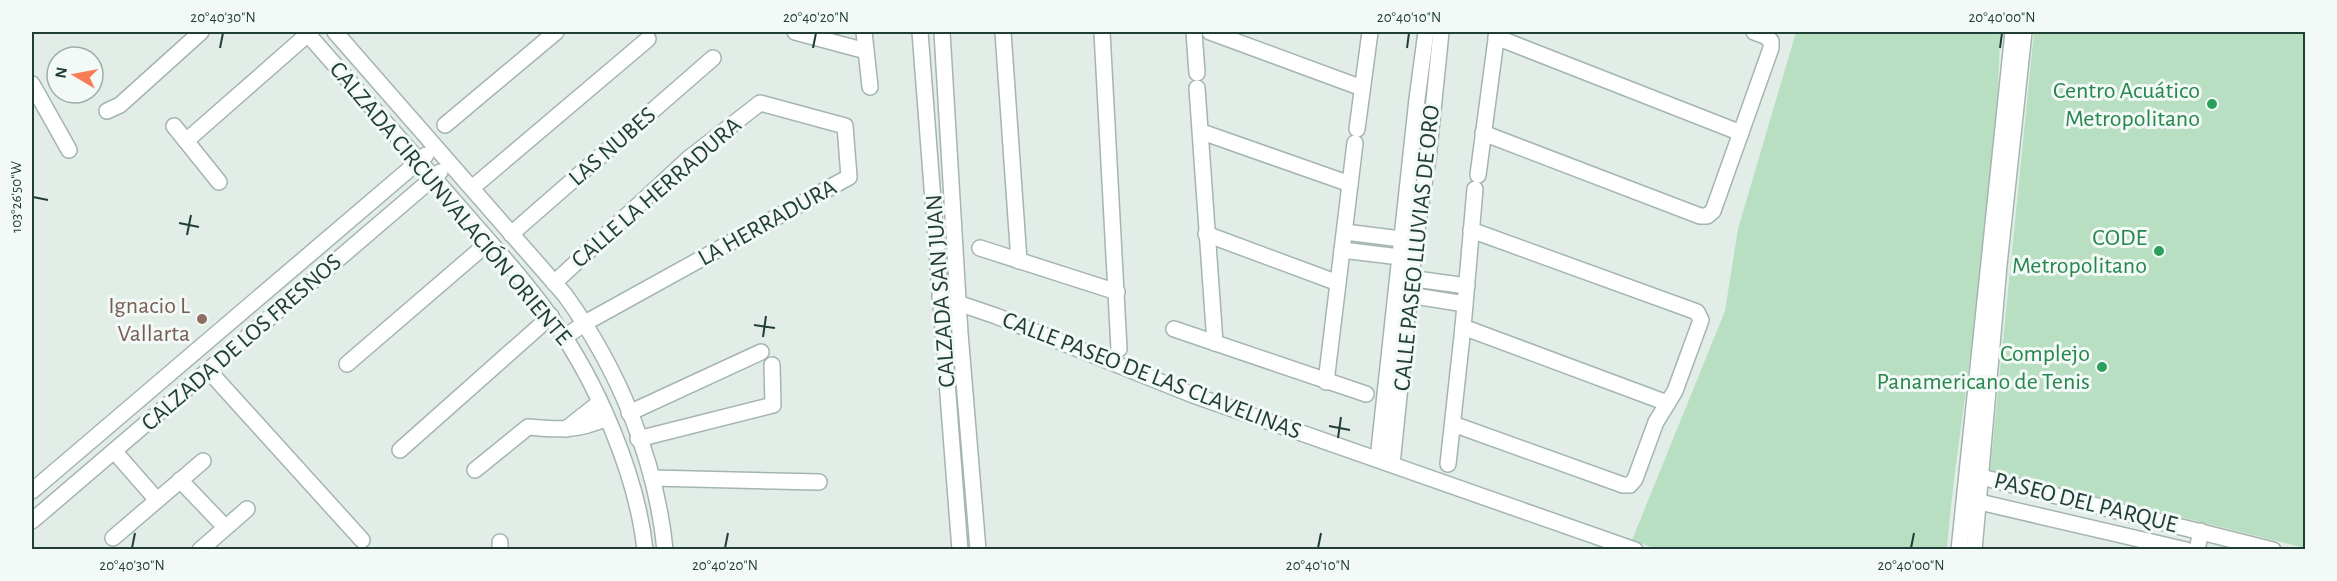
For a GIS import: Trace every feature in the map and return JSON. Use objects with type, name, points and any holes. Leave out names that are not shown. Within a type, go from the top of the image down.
[{"type":"street","points":[[107,111],[120,105],[201,32]]},
{"type":"street","points":[[321,47],[336,32]]},
{"type":"street","name":"CALZADA CIRCUNVALACIÓN ORIENTE","points":[[336,32],[554,283],[585,323],[629,413],[652,478],[665,549]]},
{"type":"street","points":[[445,125],[556,32]]},
{"type":"street","points":[[795,32],[866,51]]},
{"type":"street","points":[[864,32],[870,87]]},
{"type":"street","name":"CALZADA SAN JUAN","points":[[920,32],[960,549]]},
{"type":"street","name":"CALZADA SAN JUAN","points":[[942,32],[978,549]]},
{"type":"street","points":[[1003,32],[1019,261]]},
{"type":"street","points":[[1102,32],[1119,349]]},
{"type":"street","points":[[1194,32],[1215,343]]},
{"type":"street","points":[[1210,32],[1362,88]]},
{"type":"street","points":[[1326,382],[1370,32]]},
{"type":"street","name":"CALLE PASEO LLUVIAS DE ORO","points":[[1385,462],[1407,258],[1426,32]]},
{"type":"street","name":"CALLE PASEO LLUVIAS DE ORO","points":[[1408,240],[1428,159],[1441,32]]},
{"type":"street","points":[[1483,133],[1700,216],[1707,216],[1713,211],[1771,48],[1771,41],[1754,32]]},
{"type":"street","points":[[1974,549],[1972,500],[1987,263],[2013,32]]},
{"type":"street","points":[[1974,475],[2024,32]]},
{"type":"street","points":[[186,141],[307,33]]},
{"type":"street","name":"CALZADA CIRCUNVALACIÓN ORIENTE","points":[[307,33],[489,242],[551,316],[565,337],[607,418],[632,486],[645,549]]},
{"type":"street","points":[[1448,464],[1476,182],[1496,34],[1741,133]]},
{"type":"street","points":[[472,188],[648,39]]},
{"type":"street","name":"LAS NUBES","points":[[511,234],[713,58]]},
{"type":"street","points":[[32,84],[69,150]]},
{"type":"street","points":[[925,86],[946,84]]},
{"type":"street","name":"CALLE LA HERRADURA","points":[[554,283],[688,159],[760,103]]},
{"type":"street","name":"LA HERRADURA","points":[[565,337],[585,323],[849,177],[845,126],[760,103]]},
{"type":"street","points":[[174,126],[219,182]]},
{"type":"street","points":[[1202,132],[1350,184]]},
{"type":"street","name":"CALZADA DE LOS FRESNOS","points":[[32,491],[435,147]]},
{"type":"street","name":"CALZADA DE LOS FRESNOS","points":[[32,521],[450,164]]},
{"type":"street","points":[[1453,424],[1623,485],[1630,485],[1635,479],[1656,422],[1675,391],[1701,320],[1697,312],[1471,230]]},
{"type":"street","points":[[1345,232],[1408,240]]},
{"type":"street","points":[[1206,234],[1338,284]]},
{"type":"street","points":[[347,364],[489,242]]},
{"type":"street","points":[[980,248],[1117,292]]},
{"type":"street","points":[[1342,250],[1407,258]]},
{"type":"street","points":[[1405,278],[1467,286]]},
{"type":"street","points":[[274,285],[288,302]]},
{"type":"street","points":[[1403,295],[1465,304]]},
{"type":"street","name":"CALLE PASEO DE LAS CLAVELINAS","points":[[940,297],[959,302],[1193,395],[1635,549]]},
{"type":"street","points":[[400,450],[551,316]]},
{"type":"street","points":[[1463,327],[1667,403]]},
{"type":"street","points":[[1174,329],[1366,394]]},
{"type":"street","points":[[629,413],[761,352]]},
{"type":"street","points":[[638,439],[773,405],[772,365]]},
{"type":"street","points":[[208,370],[362,540]]},
{"type":"street","points":[[171,372],[186,389]]},
{"type":"street","points":[[564,430],[600,403]]},
{"type":"street","points":[[475,470],[528,427],[564,430],[588,426],[607,418]]},
{"type":"street","points":[[114,451],[157,500]]},
{"type":"street","points":[[113,538],[203,461]]},
{"type":"street","name":"PASEO DEL PARQUE","points":[[1974,475],[2273,549]]},
{"type":"street","points":[[652,478],[819,482]]},
{"type":"street","points":[[180,480],[225,527]]},
{"type":"street","points":[[1959,549],[1972,500]]},
{"type":"street","name":"PASEO DEL PARQUE","points":[[1972,500],[2186,549]]},
{"type":"street","points":[[200,549],[247,509]]},
{"type":"street","points":[[2198,549],[2201,531]]},
{"type":"green space","points":[[1796,32],[2000,32],[1990,195],[1947,549],[1659,550],[1632,540],[1725,311],[1738,229]]},
{"type":"green space","name":"CODE Metropolitano","points":[[2034,32],[2305,32],[2305,548],[1990,470]]},
{"type":"place","name":"Centro Acuático Metropolitano","points":[[2212,104]]},
{"type":"place","name":"CODE Metropolitano","points":[[2159,251]]},
{"type":"place","name":"Ignacio L Vallarta","points":[[202,319]]},
{"type":"place","name":"Complejo Panamericano de Tenis","points":[[2102,367]]}]
